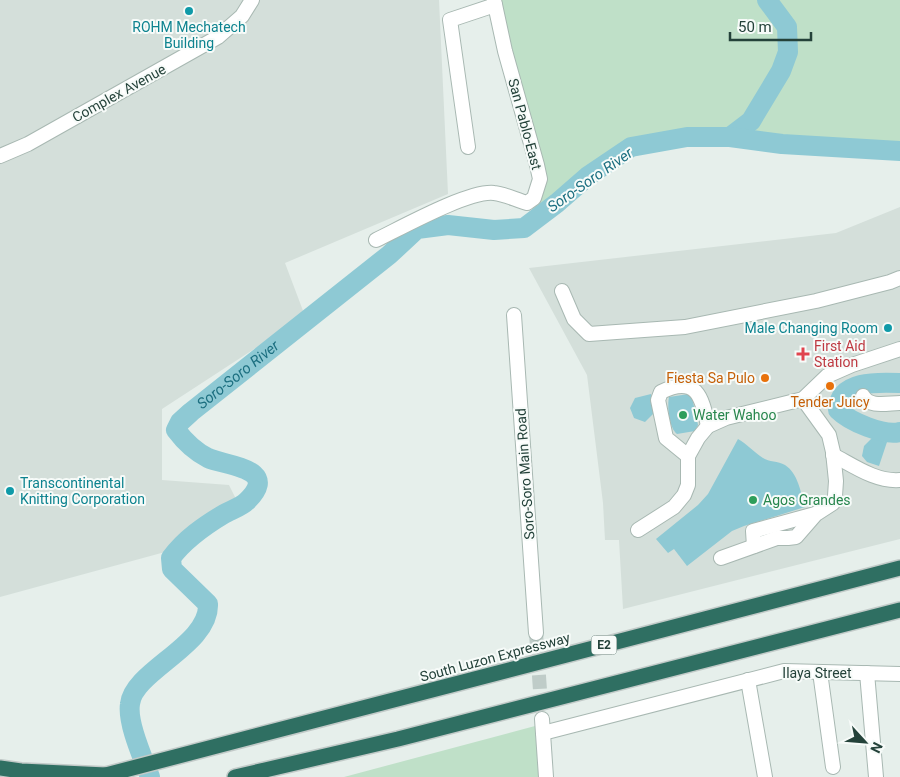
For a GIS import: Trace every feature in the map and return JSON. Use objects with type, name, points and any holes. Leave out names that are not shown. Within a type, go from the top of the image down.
[{"type":"highway","name":"South Luzon Expressway","points":[[0,768],[102,776],[900,568]]},
{"type":"highway","points":[[235,777],[398,739],[900,610]]},
{"type":"street","name":"Complex Avenue","points":[[0,156],[28,144],[218,37],[242,16],[252,0]]},
{"type":"street","points":[[468,147],[450,20],[495,2]]},
{"type":"street","name":"San Pablo-East","points":[[376,240],[470,196],[492,192],[527,203],[534,198],[540,178],[505,51],[495,2]]},
{"type":"street","points":[[562,291],[574,319],[589,334],[685,327],[816,301],[900,278]]},
{"type":"street","name":"Soro-Soro Main Road","points":[[514,315],[536,633]]},
{"type":"street","points":[[638,530],[674,507],[684,495],[688,485],[688,456],[698,438],[708,426],[726,418],[803,399],[827,376],[900,348]]},
{"type":"street","points":[[688,456],[666,438],[658,400],[661,392],[677,386],[686,385],[693,387],[700,395],[708,426]]},
{"type":"street","points":[[863,396],[865,401],[870,403],[900,403]]},
{"type":"street","points":[[721,558],[777,538],[796,537],[816,514],[833,503],[835,496],[834,455],[829,435],[803,399]]},
{"type":"street","points":[[834,455],[872,475],[900,480]]},
{"type":"street","name":"Ilaya Street","points":[[546,777],[542,726],[676,698],[784,671],[900,674]]},
{"type":"street","points":[[820,672],[833,767]]},
{"type":"street","points":[[867,673],[876,777]]},
{"type":"street","points":[[748,680],[765,777]]},
{"type":"shaded area","points":[[0,0],[439,0],[448,194],[285,263],[305,316],[162,409],[162,480],[229,485],[236,499],[165,552],[0,597]]},
{"type":"shaded area","points":[[900,207],[900,539],[623,609],[619,540],[605,540],[603,503],[587,375],[529,268],[836,233]]},
{"type":"green space","points":[[499,0],[900,0],[900,151],[782,144],[730,137],[687,137],[631,147],[588,176],[524,228],[538,198]]},
{"type":"green space","points":[[535,726],[539,777],[344,777]]},
{"type":"water","points":[[651,394],[655,412],[645,422],[634,418],[630,408],[635,398]]},
{"type":"water","name":"Water Wahoo","points":[[689,394],[692,397],[698,425],[695,431],[677,434],[672,427],[669,417],[669,397]]},
{"type":"water","points":[[872,438],[887,442],[879,466],[867,462],[862,456],[864,446]]},
{"type":"water","name":"Agos Grandes","points":[[738,439],[763,458],[785,465],[793,473],[805,507],[732,531],[687,566],[674,549],[668,553],[656,539],[698,505],[708,494]]},
{"type":"waterway","points":[[730,137],[751,121],[781,71],[788,52],[787,27],[767,0]]},
{"type":"waterway","name":"Soro-Soro River","points":[[150,777],[131,721],[130,704],[134,692],[144,680],[185,645],[197,632],[205,619],[208,604],[172,569],[171,558],[182,545],[202,528],[247,501],[256,490],[258,481],[247,470],[208,458],[186,442],[176,430],[180,422],[191,412],[389,255],[417,229],[448,225],[494,230],[524,228],[588,176],[631,147],[687,137],[730,137],[782,144],[900,151]]},
{"type":"waterway","points":[[900,383],[871,383],[852,388],[840,400],[838,410],[843,415],[868,427],[885,432],[900,432]]},
{"type":"tunnel","points":[[536,633],[542,719]]},
{"type":"place","name":"ROHM Mechatech Building","points":[[189,11]]},
{"type":"place","name":"Male Changing Room","points":[[888,328]]},
{"type":"place","name":"First Aid Station","points":[[803,354]]},
{"type":"place","name":"Fiesta Sa Pulo","points":[[765,378]]},
{"type":"place","name":"Tender Juicy","points":[[830,386]]},
{"type":"place","name":"Water Wahoo","points":[[683,415]]},
{"type":"place","name":"Transcontinental Knitting Corporation","points":[[10,491]]},
{"type":"place","name":"Agos Grandes","points":[[753,500]]}]
